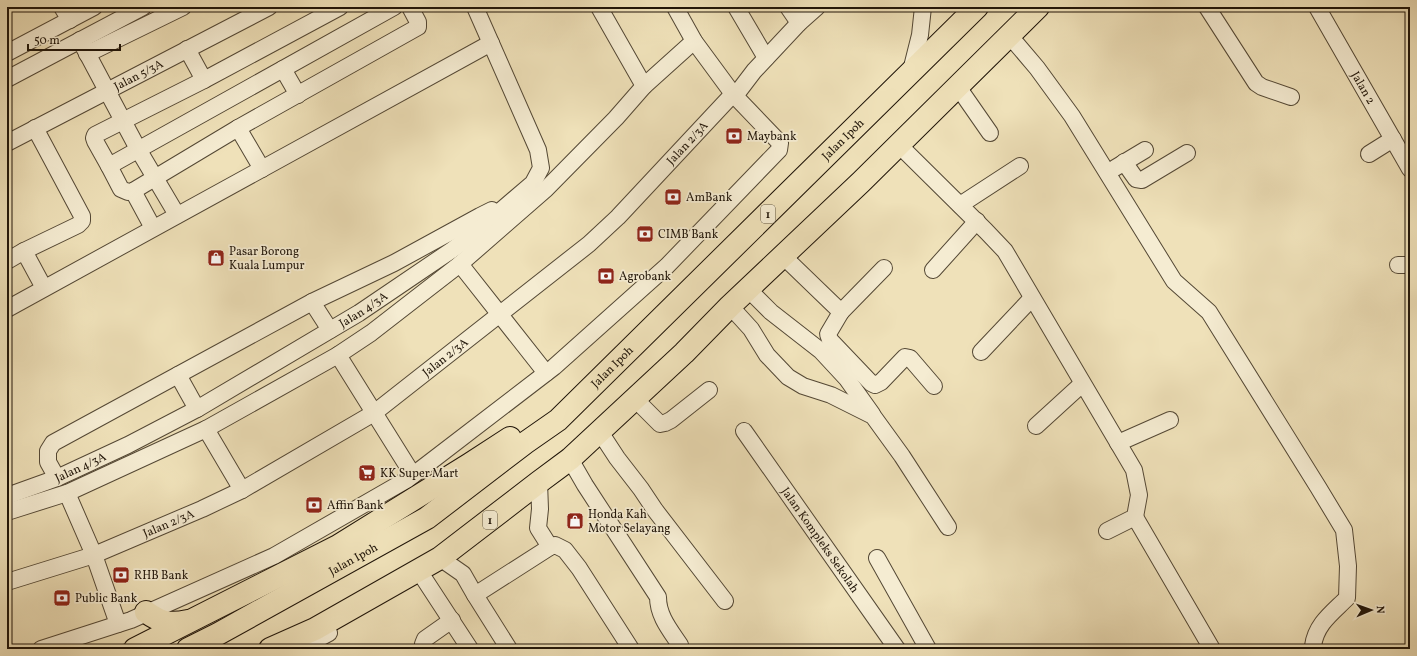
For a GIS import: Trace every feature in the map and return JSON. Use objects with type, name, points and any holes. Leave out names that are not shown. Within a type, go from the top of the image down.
[{"type":"highway","name":"Jalan Ipoh","points":[[188,649],[218,634],[427,518],[525,443],[558,420],[977,7]]},
{"type":"highway","name":"1","points":[[270,649],[315,630],[440,558],[570,460],[899,145],[1038,7]]},
{"type":"highway","points":[[129,646],[193,620],[338,546],[517,433],[558,420]]},
{"type":"highway","points":[[146,612],[159,621],[168,624],[193,620]]},
{"type":"street","points":[[7,53],[66,13],[94,7]]},
{"type":"street","points":[[84,47],[143,7]]},
{"type":"street","points":[[7,79],[183,7]]},
{"type":"street","name":"Jalan 5/3A","points":[[7,143],[269,7]]},
{"type":"street","points":[[340,7],[204,80],[96,135],[94,138],[121,189],[128,192],[132,191],[238,128],[298,96],[418,27],[418,22],[410,7]]},
{"type":"street","points":[[109,166],[394,7]]},
{"type":"street","name":"Jalan 4/3A","points":[[7,496],[57,478],[128,445],[197,409],[359,313],[452,250],[533,183],[540,168],[538,150],[475,7]]},
{"type":"street","points":[[599,7],[644,86]]},
{"type":"street","points":[[736,7],[766,58]]},
{"type":"street","points":[[788,7],[799,23]]},
{"type":"street","name":"Jalan 2/3A","points":[[7,582],[94,555],[202,509],[242,490],[374,413],[589,244],[734,95],[754,71],[799,23],[817,7]]},
{"type":"street","points":[[911,73],[920,35],[922,7]]},
{"type":"street","points":[[1207,7],[1256,83],[1290,97]]},
{"type":"street","name":"Jalan 2","points":[[1318,7],[1410,168]]},
{"type":"street","points":[[41,649],[118,624],[274,556],[413,475],[546,372],[667,266],[779,150],[780,143],[734,95],[694,41],[682,10]]},
{"type":"street","points":[[1009,35],[1037,68],[1072,116],[1174,281],[1209,312],[1344,530],[1348,566],[1347,598],[1323,622],[1315,636],[1313,646]]},
{"type":"street","points":[[7,512],[67,494],[206,429],[338,355],[371,333],[460,264],[546,189],[616,118],[644,86],[694,41]]},
{"type":"street","points":[[7,309],[491,43]]},
{"type":"street","points":[[84,47],[138,149],[177,215]]},
{"type":"street","points":[[187,50],[204,80]]},
{"type":"street","points":[[283,69],[298,96]]},
{"type":"street","points":[[958,87],[990,133]]},
{"type":"street","points":[[7,261],[24,251],[78,225],[82,221],[82,216],[35,128]]},
{"type":"street","points":[[238,128],[262,169]]},
{"type":"street","points":[[1369,154],[1393,139]]},
{"type":"street","points":[[899,145],[977,221],[1005,251],[1134,470],[1139,495],[1135,516],[1212,649]]},
{"type":"street","points":[[1107,173],[1145,150]]},
{"type":"street","points":[[1124,162],[1136,179],[1142,180],[1187,153]]},
{"type":"street","points":[[960,205],[1020,166]]},
{"type":"street","points":[[132,191],[153,228]]},
{"type":"street","points":[[57,478],[48,462],[48,451],[53,443],[312,302],[394,263],[480,216],[513,201]]},
{"type":"street","points":[[933,270],[977,221]]},
{"type":"street","points":[[24,251],[44,288]]},
{"type":"street","points":[[783,256],[841,312]]},
{"type":"street","points":[[460,264],[546,372]]},
{"type":"street","points":[[884,268],[841,312],[828,334],[830,340],[871,383],[875,385],[881,382],[905,357],[910,358],[934,386]]},
{"type":"street","points":[[749,290],[772,312],[821,351],[847,379],[902,456],[948,527]]},
{"type":"street","points":[[981,352],[1032,298]]},
{"type":"street","points":[[312,302],[330,330]]},
{"type":"street","points":[[730,306],[751,329],[768,355],[788,377],[803,386],[831,395],[873,416]]},
{"type":"street","points":[[338,355],[413,475]]},
{"type":"street","points":[[178,374],[197,409]]},
{"type":"street","points":[[1036,426],[1082,384]]},
{"type":"street","points":[[635,399],[660,424],[670,420],[710,390]]},
{"type":"street","points":[[1118,443],[1170,420]]},
{"type":"street","points":[[206,429],[242,490]]},
{"type":"street","points":[[600,432],[655,510],[725,601]]},
{"type":"street","name":"Jalan Kompleks Sekolah","points":[[744,432],[897,649]]},
{"type":"street","points":[[570,460],[658,597],[658,606],[662,617],[680,645]]},
{"type":"street","points":[[539,482],[540,509],[538,528],[550,547]]},
{"type":"street","points":[[67,494],[94,555],[118,624]]},
{"type":"street","points":[[1107,531],[1135,516]]},
{"type":"street","points":[[475,595],[555,545],[565,550],[579,568],[631,649]]},
{"type":"street","points":[[440,558],[463,574],[509,649]]},
{"type":"street","points":[[877,558],[928,649]]},
{"type":"street","points":[[419,571],[470,649]]},
{"type":"street","points":[[299,649],[324,636],[391,586]]},
{"type":"street","points":[[425,649],[423,644],[425,639],[452,620]]},
{"type":"path","points":[[125,649],[129,646]]},
{"type":"place","name":"Maybank","points":[[734,136]]},
{"type":"place","name":"AmBank","points":[[673,197]]},
{"type":"place","name":"CIMB Bank","points":[[645,234]]},
{"type":"place","name":"Pasar Borong Kuala Lumpur","points":[[216,258]]},
{"type":"place","name":"Agrobank","points":[[606,276]]},
{"type":"place","name":"KK Super Mart","points":[[367,473]]},
{"type":"place","name":"Affin Bank","points":[[314,505]]},
{"type":"place","name":"Honda Kah Motor Selayang","points":[[575,521]]},
{"type":"place","name":"RHB Bank","points":[[121,575]]},
{"type":"place","name":"Public Bank","points":[[62,598]]}]
